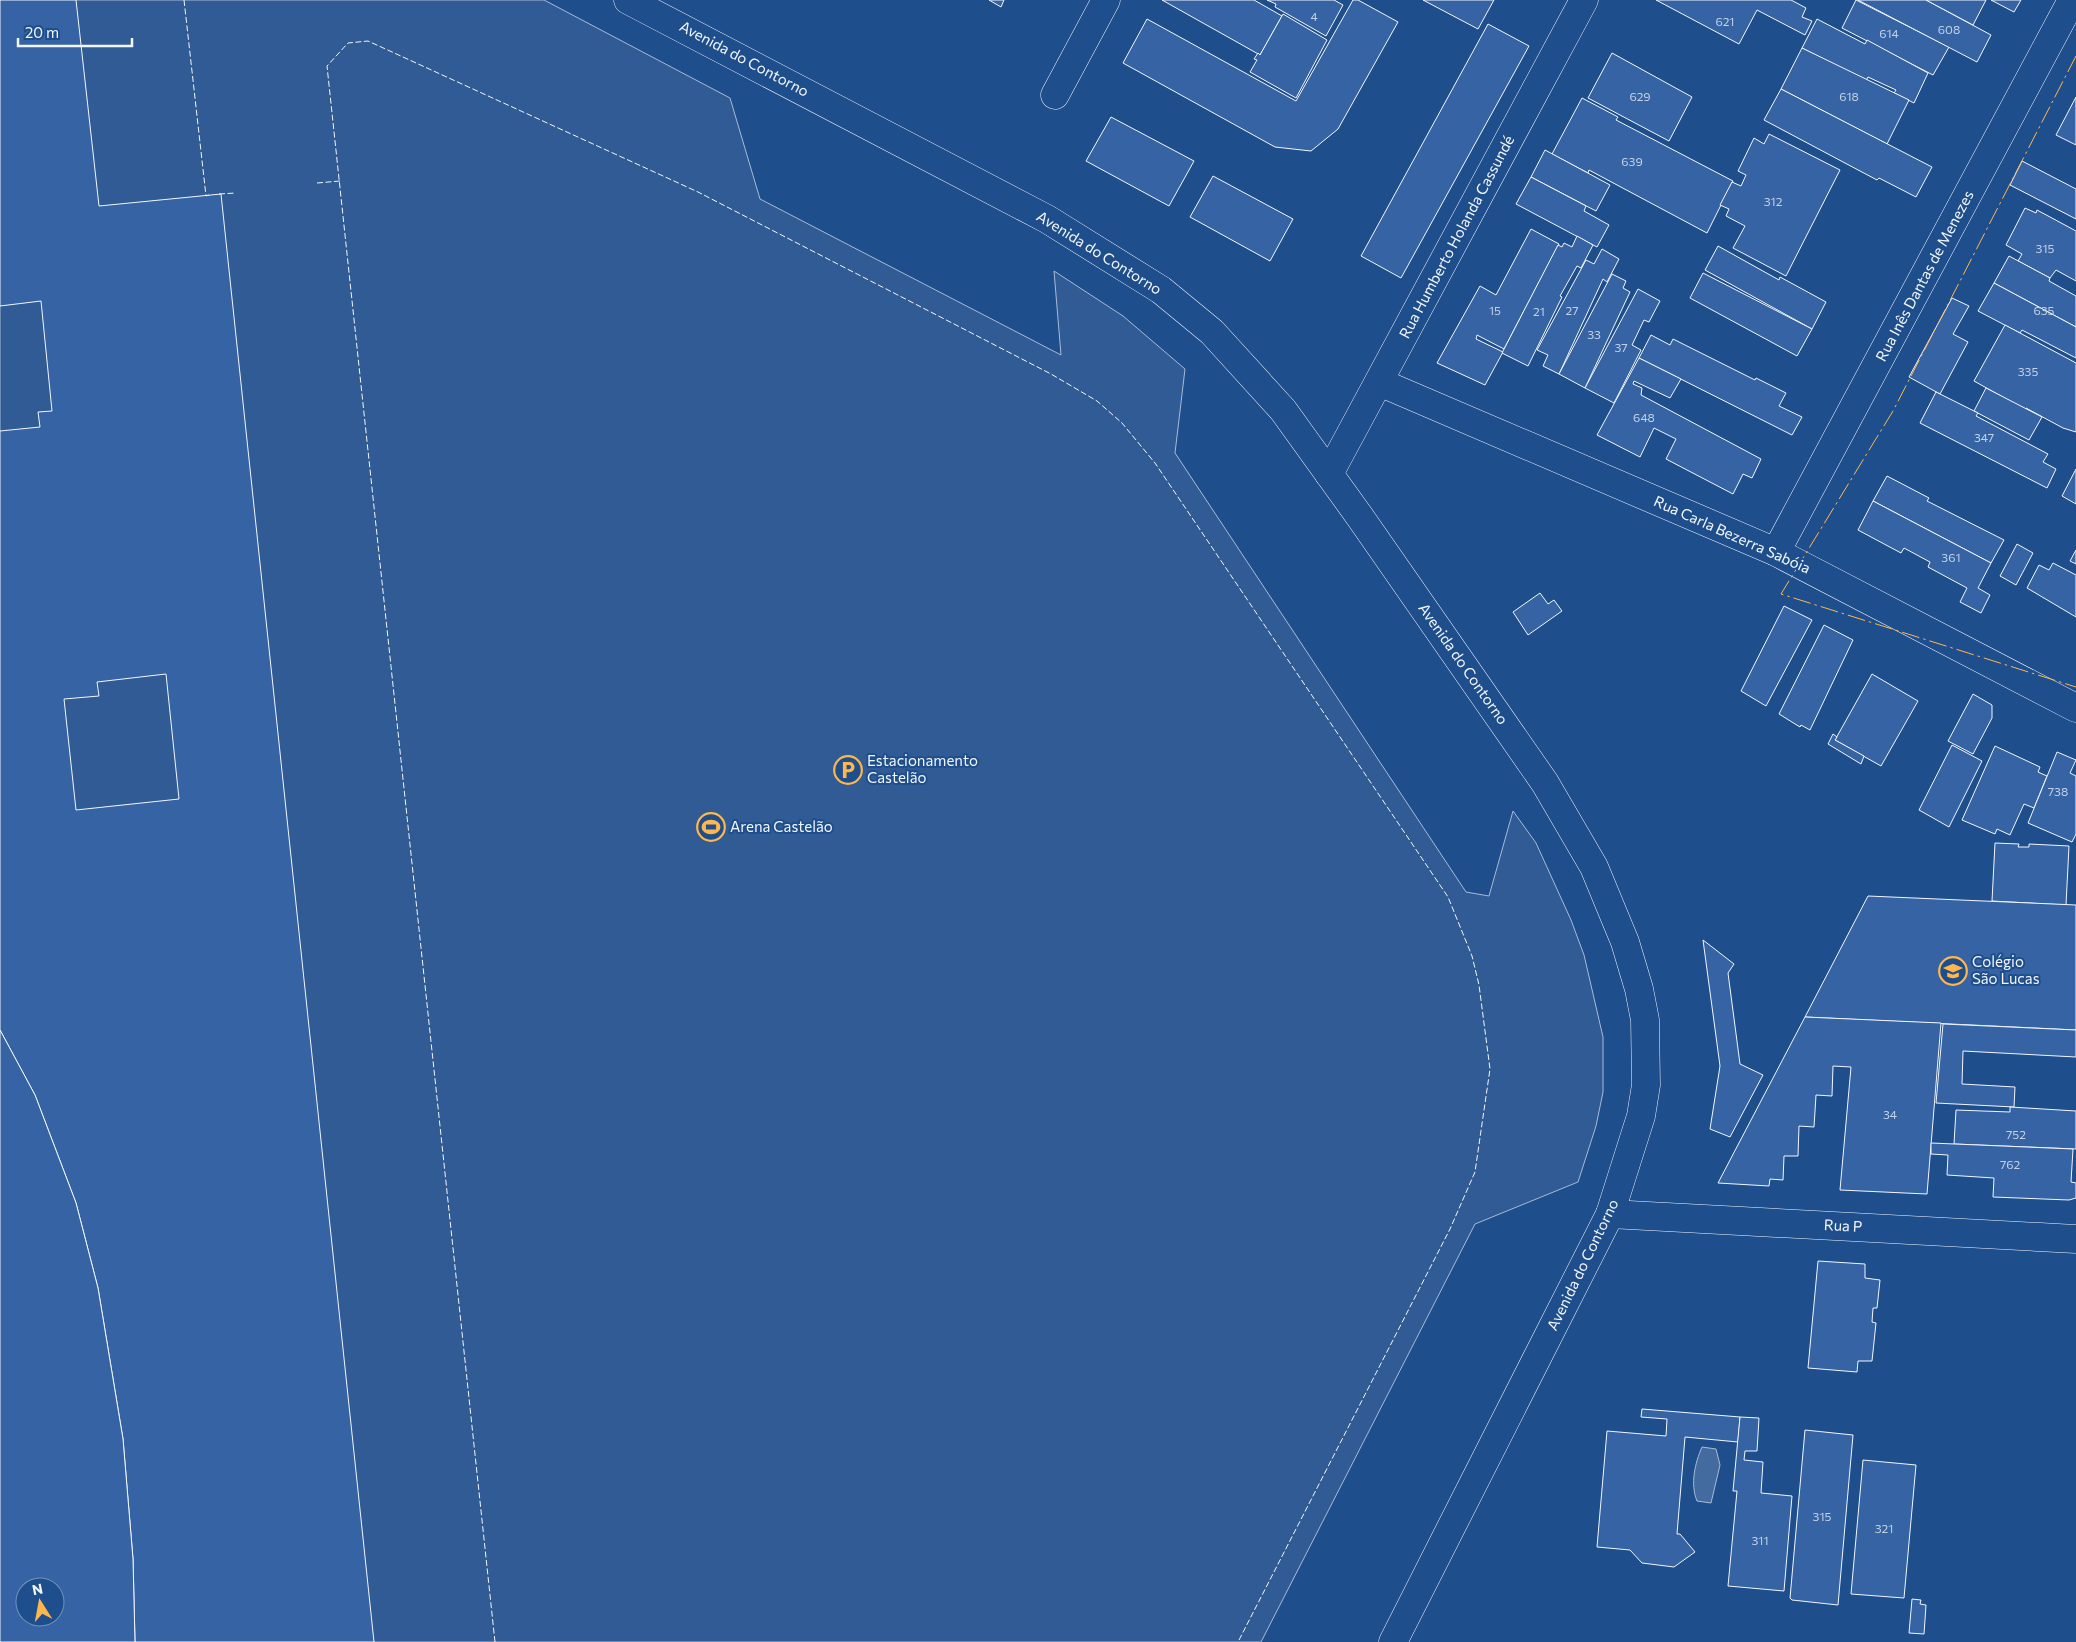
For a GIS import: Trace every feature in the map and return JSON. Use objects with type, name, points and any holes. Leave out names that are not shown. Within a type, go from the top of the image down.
[{"type":"street","name":"Avenida do Contorno","points":[[634,0],[1047,219],[1161,290],[1212,332],[1236,356],[1283,410],[1329,474],[1545,783],[1594,867],[1625,942],[1645,1020],[1646,1085],[1641,1116],[1610,1214],[1393,1642]]},
{"type":"street","points":[[1056,95],[1106,0]]},
{"type":"street","name":"Rua Humberto Holanda Cassundé","points":[[1329,474],[1584,0]]},
{"type":"street","name":"Rua Inês Dantas de Menezes","points":[[1776,552],[2072,0]]},
{"type":"street","name":"Rua Carla Bezerra Sabóia","points":[[1379,382],[1776,552],[2076,708]]},
{"type":"street","name":"Rua P","points":[[1610,1214],[2076,1239]]},
{"type":"shaded area","name":"Arena Castelão","points":[[0,0],[544,0],[730,98],[760,199],[1061,355],[1054,271],[1123,316],[1185,369],[1175,453],[1466,892],[1489,896],[1513,811],[1536,843],[1571,920],[1584,955],[1603,1037],[1603,1092],[1596,1126],[1578,1182],[1475,1224],[1261,1642],[0,1642]]},
{"type":"shaded area","points":[[1702,1447],[1716,1449],[1720,1465],[1711,1503],[1697,1501],[1694,1488],[1694,1474]]},
{"type":"building","points":[[0,0],[76,0],[99,206],[221,194],[374,1642],[135,1642],[133,1559],[123,1439],[98,1288],[76,1203],[35,1095],[0,1030],[0,431],[40,427],[38,412],[52,411],[41,301],[0,306]],"holes":[[[166,674],[179,799],[76,810],[64,699],[99,696],[97,682]]]},
{"type":"building","points":[[989,0],[1004,0],[1001,7]]},
{"type":"building","points":[[1162,0],[1254,0],[1282,16],[1260,55]]},
{"type":"building","points":[[1267,0],[1334,0],[1343,5],[1326,36],[1275,7],[1276,4]]},
{"type":"building","points":[[1353,0],[1358,0],[1398,22],[1338,129],[1311,151],[1275,147],[1123,63],[1147,19],[1296,101]]},
{"type":"building","points":[[1423,0],[1494,0],[1478,29]]},
{"type":"building","points":[[1656,0],[1791,0],[1806,8],[1802,17],[1812,21],[1805,35],[1757,10],[1739,44]]},
{"type":"building","points":[[1856,0],[1949,47],[1933,75],[1842,28]]},
{"type":"building","points":[[1858,0],[1926,0],[1991,35],[1977,62]]},
{"type":"building","points":[[1926,0],[1986,0],[1973,25]]},
{"type":"building","points":[[1991,0],[2021,0],[2014,12]]},
{"type":"building","points":[[1283,14],[1327,40],[1296,98],[1250,72],[1257,60],[1254,59],[1258,53],[1260,55]]},
{"type":"building","points":[[1817,19],[1865,44],[1867,40],[1928,73],[1914,103],[1894,93],[1896,90],[1868,77],[1866,81],[1802,48]]},
{"type":"building","points":[[1488,24],[1529,46],[1401,278],[1361,256]]},
{"type":"building","points":[[1802,48],[1909,100],[1887,144],[1781,89]]},
{"type":"building","points":[[1612,53],[1692,97],[1669,141],[1588,98]]},
{"type":"building","points":[[1781,89],[1932,167],[1916,197],[1879,178],[1877,180],[1764,120]]},
{"type":"building","points":[[2076,97],[2076,145],[2056,135]]},
{"type":"building","points":[[1582,98],[1618,117],[1616,120],[1733,181],[1707,233],[1589,170],[1588,173],[1552,154]]},
{"type":"building","points":[[1111,117],[1194,161],[1169,206],[1086,161]]},
{"type":"building","points":[[1769,134],[1840,170],[1786,276],[1733,248],[1745,226],[1726,216],[1729,209],[1720,205],[1732,182],[1741,186],[1746,175],[1738,171],[1754,138],[1764,144]]},
{"type":"building","points":[[1545,150],[1610,185],[1596,211],[1531,177]]},
{"type":"building","points":[[2022,161],[2076,189],[2076,219],[2010,185]]},
{"type":"building","points":[[1213,176],[1293,219],[1270,261],[1190,217]]},
{"type":"building","points":[[1531,177],[1586,206],[1584,211],[1609,225],[1597,247],[1516,204]]},
{"type":"building","points":[[2025,208],[2036,213],[2037,210],[2076,231],[2076,281],[2056,270],[2050,278],[2018,261],[2022,254],[2006,245]]},
{"type":"building","points":[[1531,229],[1559,244],[1504,349],[1477,335],[1476,339],[1503,352],[1485,385],[1437,363],[1480,286],[1496,295]]},
{"type":"building","points":[[1577,236],[1593,245],[1581,268],[1577,266],[1560,296],[1562,297],[1528,366],[1502,353],[1558,245],[1562,247],[1564,243],[1572,247]]},
{"type":"building","points":[[1718,246],[1779,280],[1780,277],[1826,302],[1812,329],[1705,270]]},
{"type":"building","points":[[1602,249],[1619,259],[1607,282],[1603,279],[1559,374],[1543,366],[1548,355],[1537,350],[1586,260],[1594,264]]},
{"type":"building","points":[[2009,256],[2050,278],[2049,281],[2076,296],[2076,327],[1994,283]]},
{"type":"building","points":[[1703,273],[1812,329],[1797,356],[1690,298]]},
{"type":"building","points":[[1612,274],[1626,281],[1623,288],[1630,292],[1585,388],[1559,374]]},
{"type":"building","points":[[1994,283],[2076,327],[2076,358],[2022,330],[2020,333],[1978,311]]},
{"type":"building","points":[[1638,289],[1660,301],[1649,322],[1644,320],[1632,345],[1641,350],[1614,403],[1585,388]]},
{"type":"building","points":[[1952,298],[1969,306],[1953,334],[1968,342],[1940,394],[1909,377]]},
{"type":"building","points":[[2005,325],[2076,363],[2076,432],[2063,428],[2026,408],[2026,410],[1974,381]]},
{"type":"building","points":[[1651,335],[1670,345],[1673,339],[1755,380],[1756,378],[1786,393],[1779,406],[1802,417],[1792,435],[1639,358]]},
{"type":"building","points":[[1639,358],[1681,379],[1670,398],[1634,381],[1633,384],[1642,388],[1641,395],[1761,459],[1752,478],[1743,474],[1733,494],[1666,459],[1676,439],[1654,428],[1640,457],[1597,435]]},
{"type":"building","points":[[1986,388],[2042,417],[2029,440],[1974,411]]},
{"type":"building","points":[[1936,392],[1978,413],[1976,416],[2048,454],[2043,462],[2056,469],[2047,488],[1920,423]]},
{"type":"building","points":[[2076,469],[2076,504],[2062,496]]},
{"type":"building","points":[[1887,476],[1929,498],[1927,501],[2004,540],[1991,563],[1873,501]]},
{"type":"building","points":[[1873,501],[1991,563],[1978,588],[1990,595],[1981,613],[1960,602],[1967,588],[1928,567],[1930,562],[1904,548],[1901,553],[1858,530]]},
{"type":"building","points":[[2017,544],[2033,553],[2016,585],[2000,576]]},
{"type":"building","points":[[2076,550],[2076,564],[2070,561]]},
{"type":"building","points":[[2053,563],[2076,575],[2076,617],[2027,588],[2039,565],[2049,570]]},
{"type":"building","points":[[1540,593],[1548,604],[1554,600],[1562,611],[1528,635],[1513,612]]},
{"type":"building","points":[[1784,606],[1812,620],[1766,706],[1741,691]]},
{"type":"building","points":[[1824,625],[1853,640],[1810,730],[1801,725],[1800,727],[1779,714]]},
{"type":"building","points":[[1872,674],[1918,701],[1881,766],[1835,740]]},
{"type":"building","points":[[1973,694],[1992,705],[1992,718],[1973,754],[1948,741]]},
{"type":"building","points":[[1833,734],[1837,737],[1835,740],[1864,756],[1861,764],[1828,744]]},
{"type":"building","points":[[1952,745],[1982,761],[1949,827],[1919,810]]},
{"type":"building","points":[[1995,746],[2040,767],[2038,772],[2047,776],[2034,808],[2024,804],[2010,835],[1997,829],[1995,834],[1962,820]]},
{"type":"building","points":[[2057,752],[2076,760],[2070,773],[2076,776],[2076,834],[2072,842],[2028,823]]},
{"type":"building","points":[[1995,843],[2019,844],[2018,847],[2029,847],[2029,844],[2069,846],[2066,905],[1992,901]]},
{"type":"building","name":"Colégio São Lucas","points":[[1868,896],[2076,905],[2076,1030],[1805,1017]]},
{"type":"building","points":[[1703,940],[1734,964],[1728,973],[1740,1064],[1763,1075],[1730,1137],[1710,1129],[1720,1066]]},
{"type":"building","points":[[1805,1017],[1941,1023],[1927,1194],[1840,1190],[1851,1067],[1833,1066],[1832,1096],[1816,1095],[1814,1127],[1799,1126],[1798,1156],[1784,1156],[1783,1180],[1770,1179],[1769,1186],[1718,1183]]},
{"type":"building","points":[[1943,1024],[2076,1030],[2076,1057],[1963,1051],[1962,1084],[2015,1087],[2014,1107],[1936,1103]]},
{"type":"building","points":[[0,1030],[35,1095],[76,1203],[98,1288],[123,1439],[133,1559],[135,1642],[0,1642]]},
{"type":"building","points":[[2010,1107],[2076,1111],[2076,1149],[1954,1144],[1956,1110],[2010,1112]]},
{"type":"building","points":[[1931,1143],[2073,1149],[2071,1182],[2076,1183],[2076,1198],[2069,1200],[1993,1197],[1994,1178],[1947,1175],[1948,1155],[1931,1154]]},
{"type":"building","points":[[1818,1261],[1865,1264],[1865,1278],[1880,1280],[1877,1308],[1873,1308],[1872,1322],[1876,1323],[1872,1361],[1858,1361],[1857,1372],[1808,1368]]},
{"type":"building","points":[[1642,1409],[1740,1417],[1738,1442],[1685,1437],[1677,1534],[1680,1534],[1695,1552],[1674,1567],[1642,1563],[1630,1550],[1597,1547],[1607,1431],[1666,1436],[1667,1419],[1641,1417]]},
{"type":"building","points":[[1740,1417],[1759,1418],[1757,1451],[1745,1451],[1744,1460],[1763,1462],[1761,1493],[1792,1496],[1784,1591],[1728,1586],[1737,1491],[1733,1491]]},
{"type":"building","points":[[1805,1430],[1853,1435],[1838,1605],[1792,1600],[1790,1598]]},
{"type":"building","points":[[1863,1460],[1916,1465],[1904,1598],[1851,1594]]},
{"type":"building","points":[[1912,1599],[1921,1600],[1920,1604],[1926,1605],[1924,1634],[1909,1633]]},
{"type":"fence","points":[[184,0],[206,196],[209,195]]},
{"type":"fence","points":[[495,1642],[327,66],[348,43],[368,41],[698,192],[1051,374],[1097,401],[1122,423],[1155,463],[1448,897],[1472,956],[1479,985],[1490,1069],[1475,1172],[1450,1229],[1238,1642]]},
{"type":"fence","points":[[317,183],[340,181]]},
{"type":"fence","points":[[219,194],[236,193]]},
{"type":"power","points":[[2076,56],[1893,411],[1781,594],[2076,687]]},
{"type":"place","name":"Estacionamento Castelão","points":[[848,770]]},
{"type":"place","name":"Arena Castelão","points":[[711,827]]},
{"type":"place","name":"Colégio São Lucas","points":[[1953,971]]}]
